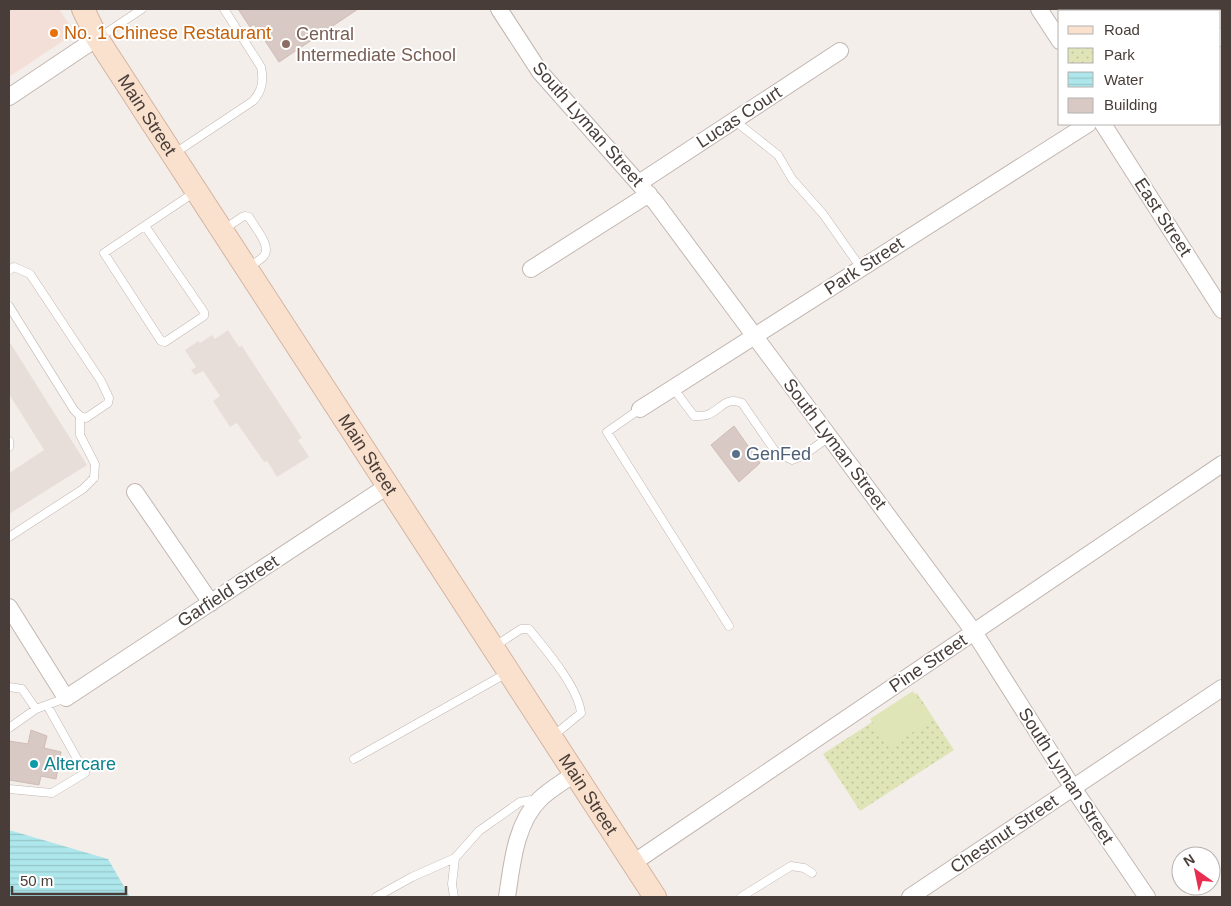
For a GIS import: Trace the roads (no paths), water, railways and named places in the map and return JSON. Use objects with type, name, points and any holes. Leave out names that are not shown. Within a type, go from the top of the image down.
[{"type":"main road","name":"Main Street","points":[[83,9],[97,38],[655,897]]},
{"type":"street","name":"South Lyman Street","points":[[499,9],[540,72],[644,188],[974,632],[1073,788],[1147,897]]},
{"type":"street","points":[[1039,9],[1058,38]]},
{"type":"street","points":[[9,97],[97,38]]},
{"type":"street","name":"Lucas Court","points":[[531,268],[735,121],[840,51]]},
{"type":"street","name":"Park Street","points":[[640,409],[1086,125]]},
{"type":"street","name":"East Street","points":[[1104,125],[1222,310]]},
{"type":"street","name":"Pine Street","points":[[633,863],[1222,464]]},
{"type":"street","name":"Garfield Street","points":[[66,698],[389,485]]},
{"type":"street","points":[[135,492],[211,603]]},
{"type":"street","points":[[9,607],[66,698]]},
{"type":"street","name":"Chestnut Street","points":[[910,897],[1222,688]]},
{"type":"street","points":[[507,897],[512,864],[523,822],[541,798],[574,774]]},
{"type":"lane","points":[[97,38],[142,9]]},
{"type":"lane","points":[[173,154],[253,101],[259,94],[262,86],[261,67],[224,9]]},
{"type":"lane","points":[[735,121],[778,155],[792,179],[823,214],[861,268]]},
{"type":"lane","points":[[145,226],[204,312],[204,316],[165,342],[162,341],[104,254],[145,226],[197,191]]},
{"type":"lane","points":[[9,270],[14,267],[30,274],[104,387],[108,403],[86,418],[80,416],[67,400],[9,306]]},
{"type":"lane","points":[[673,388],[694,416],[706,415],[728,401],[734,400],[742,403],[775,451],[792,460],[804,455],[829,437]]},
{"type":"lane","points":[[640,409],[607,432],[728,626]]},
{"type":"lane","points":[[9,537],[83,489],[94,478],[95,464],[80,435],[80,416]]},
{"type":"lane","points":[[9,441],[9,447]]},
{"type":"lane","points":[[493,648],[521,629],[529,629],[570,686],[580,703],[581,713],[551,738]]},
{"type":"lane","points":[[354,759],[509,672]]},
{"type":"lane","points":[[9,686],[22,689],[36,709]]},
{"type":"lane","points":[[9,728],[36,709],[66,698]]},
{"type":"lane","points":[[9,789],[52,793],[85,773],[48,705]]},
{"type":"lane","points":[[376,897],[412,877],[455,858],[479,831],[520,802],[541,798]]},
{"type":"lane","points":[[454,897],[452,884],[455,858]]},
{"type":"lane","points":[[741,897],[791,866],[804,868],[812,873]]},
{"type":"water","points":[[9,830],[108,859],[130,897],[9,897]]},
{"type":"place","name":"No. 1 Chinese Restaurant","points":[[54,33]]},
{"type":"place","name":"Central Intermediate School","points":[[286,44]]},
{"type":"place","name":"GenFed","points":[[736,454]]},
{"type":"place","name":"Altercare","points":[[34,764]]}]
